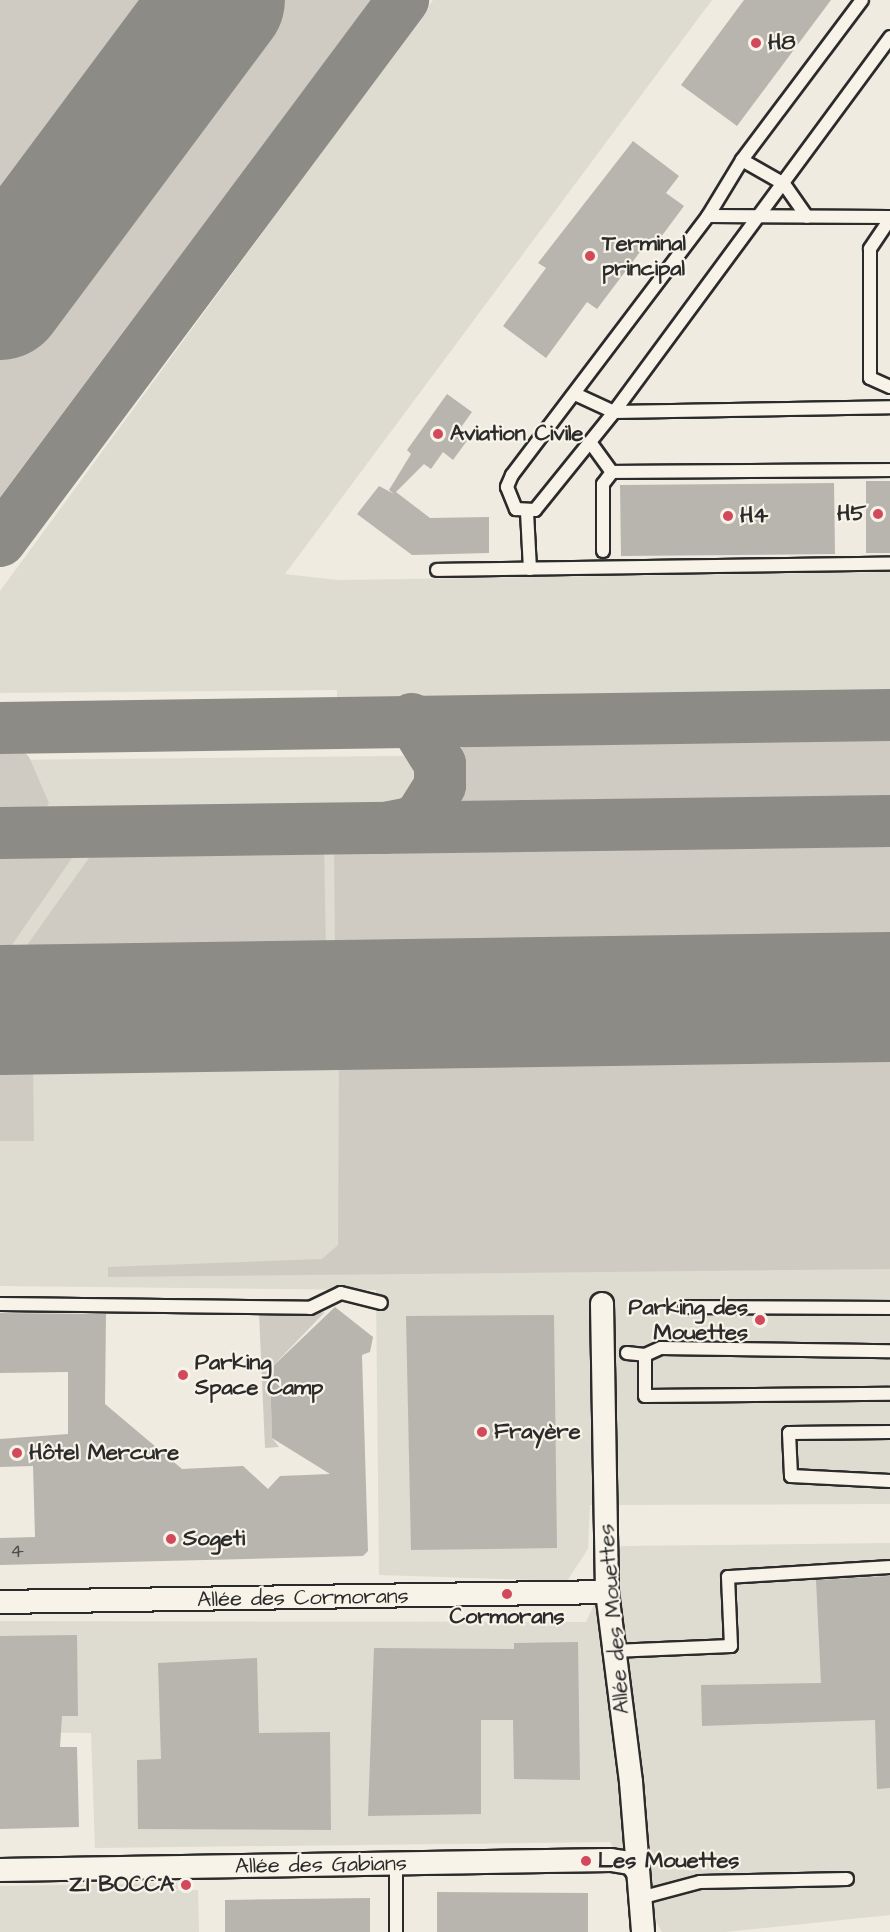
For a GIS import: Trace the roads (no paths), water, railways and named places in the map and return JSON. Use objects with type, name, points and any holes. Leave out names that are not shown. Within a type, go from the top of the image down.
[{"type":"street","name":"Allée des Mouettes","points":[[602,1304],[607,1592],[631,1782],[644,1932]]},
{"type":"street","name":"Allée des Cormorans","points":[[0,1602],[607,1592]]},
{"type":"street","name":"Allée des Gabians","points":[[0,1870],[621,1860],[637,1871]]},
{"type":"lane","points":[[862,0],[742,160],[708,216],[507,487],[516,509],[527,512],[535,510],[590,442],[759,218],[890,37]]},
{"type":"lane","points":[[742,160],[784,184],[807,217]]},
{"type":"lane","points":[[708,216],[890,218]]},
{"type":"lane","points":[[890,218],[870,249],[870,378],[890,387]]},
{"type":"lane","points":[[575,394],[614,411],[890,406]]},
{"type":"lane","points":[[590,442],[612,472]]},
{"type":"lane","points":[[612,472],[890,470]]},
{"type":"lane","points":[[603,551],[603,484],[612,472]]},
{"type":"lane","points":[[527,512],[530,569]]},
{"type":"lane","points":[[437,570],[890,564]]},
{"type":"lane","points":[[0,1304],[310,1308],[341,1293],[381,1303]]},
{"type":"lane","points":[[685,1307],[890,1308]]},
{"type":"lane","points":[[602,1353],[645,1355],[661,1348],[890,1351]]},
{"type":"lane","points":[[645,1355],[645,1395],[890,1394]]},
{"type":"lane","points":[[890,1432],[789,1433],[791,1476],[890,1481]]},
{"type":"lane","points":[[613,1651],[731,1646],[728,1577],[890,1567]]},
{"type":"lane","points":[[396,1864],[396,1932]]},
{"type":"lane","points":[[640,1898],[700,1882],[847,1879]]},
{"type":"place","name":"H8","points":[[756,43]]},
{"type":"place","name":"Terminal principal","points":[[590,256]]},
{"type":"place","name":"Aviation Civile","points":[[438,434]]},
{"type":"place","name":"H5","points":[[878,514]]},
{"type":"place","name":"H4","points":[[728,516]]},
{"type":"place","name":"Parking des Mouettes","points":[[760,1320]]},
{"type":"place","name":"Parking Space Camp","points":[[183,1375]]},
{"type":"place","name":"Frayère","points":[[482,1432]]},
{"type":"place","name":"Hôtel Mercure","points":[[17,1453]]},
{"type":"place","name":"Sogeti","points":[[171,1539]]},
{"type":"place","name":"Cormorans","points":[[507,1594]]},
{"type":"place","name":"Les Mouettes","points":[[586,1861]]},
{"type":"place","name":"ZI BOCCA","points":[[186,1885]]}]
